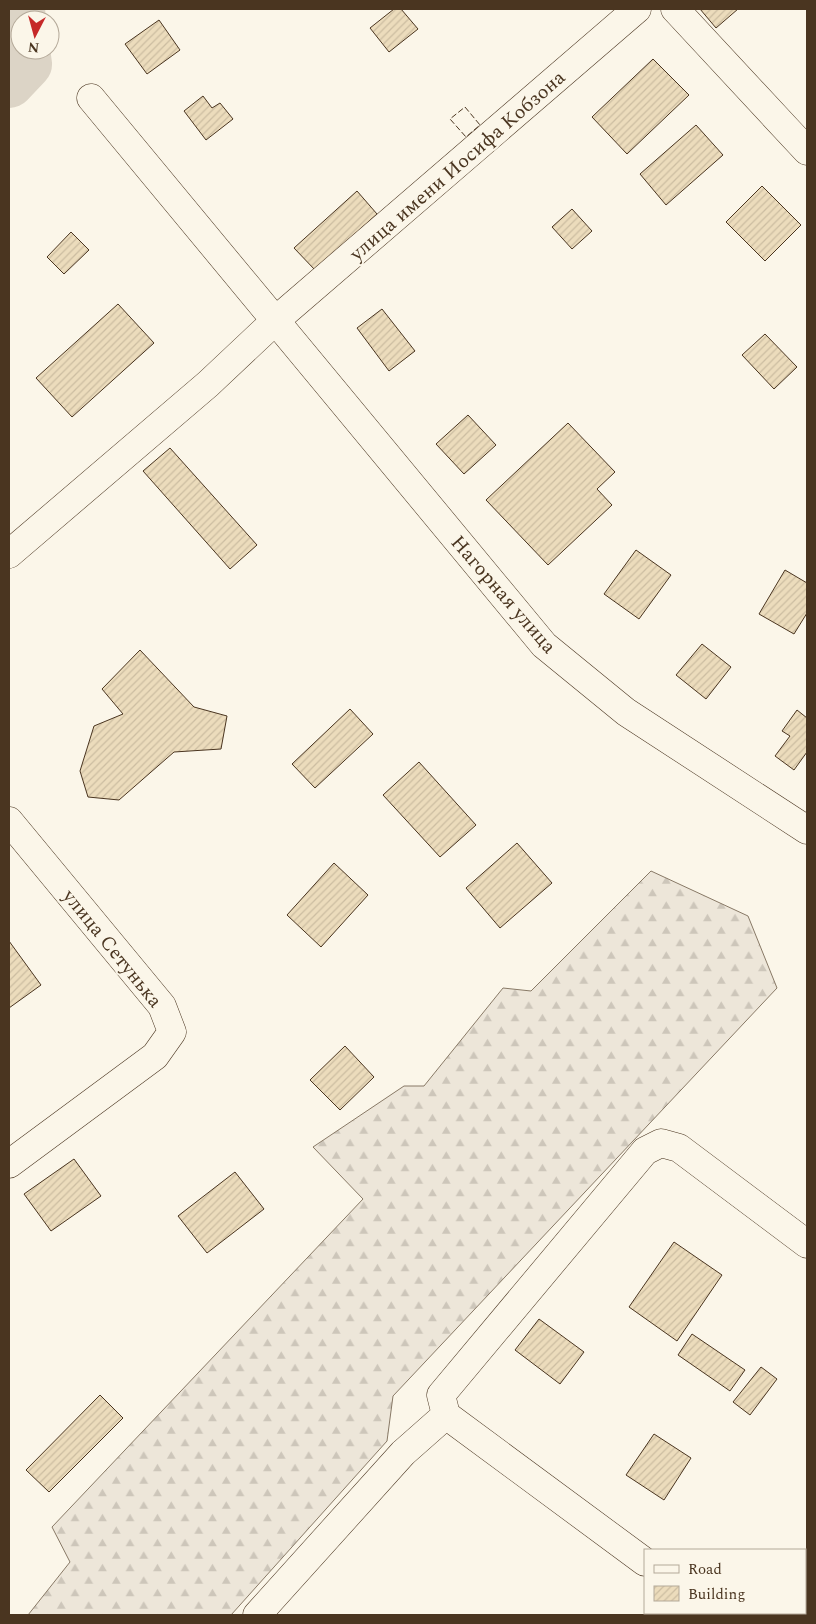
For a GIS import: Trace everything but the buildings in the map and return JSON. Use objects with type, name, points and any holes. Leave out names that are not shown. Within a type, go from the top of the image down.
[{"type":"street","name":"улица имени Иосифа Кобзона","points":[[9,554],[208,384],[276,320],[637,9]]},
{"type":"street","points":[[675,9],[807,151]]},
{"type":"street","name":"Нагорная улица","points":[[91,98],[544,645],[626,712],[807,830]]},
{"type":"street","name":"улица Сетунька","points":[[9,821],[162,1006],[172,1032],[155,1056],[9,1164]]},
{"type":"street","points":[[644,1561],[446,1415],[441,1395],[645,1151],[661,1143],[679,1148],[807,1244]]},
{"type":"street","points":[[257,1615],[403,1454],[446,1415]]},
{"type":"green space","points":[[651,871],[748,916],[777,988],[393,1396],[387,1441],[231,1615],[28,1615],[70,1562],[52,1527],[363,1199],[313,1147],[404,1086],[424,1086],[503,988],[531,991]]},
{"type":"waterway","points":[[9,83],[27,64],[26,60]]},
{"type":"fence","points":[[465,107],[480,125],[466,137],[450,119],[465,107]]}]
